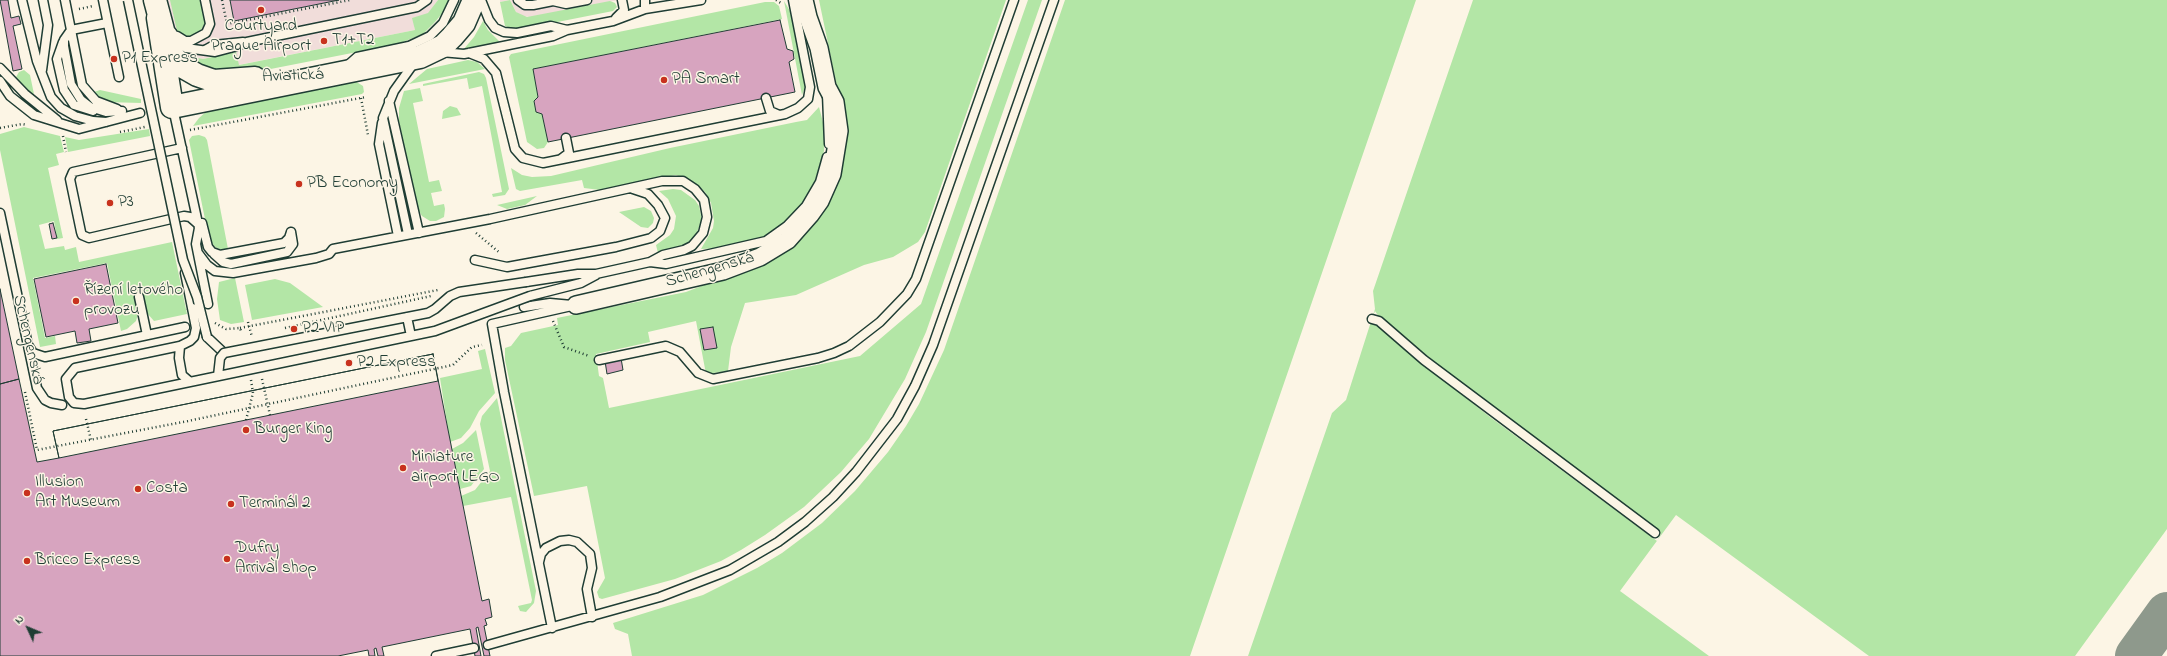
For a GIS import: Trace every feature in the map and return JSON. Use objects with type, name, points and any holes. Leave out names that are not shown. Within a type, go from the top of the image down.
[{"type":"main road","name":"Aviatická","points":[[164,18],[167,44],[177,62],[197,75],[220,82],[280,74],[312,80],[412,59],[430,53],[443,46],[464,23],[474,0]]},
{"type":"main road","points":[[164,18],[172,108],[312,80]]},
{"type":"street","name":"Schengenská","points":[[576,306],[723,271],[760,257],[788,240],[798,230],[820,201],[827,189],[836,162],[839,131],[838,117],[835,102],[827,87],[819,48],[808,17],[804,0]]},
{"type":"street","points":[[815,0],[818,15],[819,48]]},
{"type":"lane","points":[[22,0],[36,61],[42,73],[47,91],[60,108],[84,119],[106,122]]},
{"type":"lane","points":[[42,73],[48,25],[44,0]]},
{"type":"lane","points":[[128,0],[196,328],[194,337],[180,346],[75,368],[66,379],[69,397],[74,403],[84,404],[435,331],[530,296],[581,283],[596,274]]},
{"type":"lane","points":[[164,18],[178,37],[185,41],[197,40],[206,33],[210,24],[205,0]]},
{"type":"lane","points":[[164,18],[176,39],[186,48],[215,52],[246,42],[417,7],[427,0]]},
{"type":"lane","points":[[336,74],[357,57],[410,46],[430,36],[443,23],[454,0]]},
{"type":"lane","points":[[481,0],[489,20],[495,28],[504,32],[517,33],[551,26],[567,30]]},
{"type":"lane","points":[[518,0],[526,5],[532,6],[554,1],[566,4],[587,0]]},
{"type":"lane","points":[[613,21],[624,10],[622,0]]},
{"type":"lane","points":[[645,0],[645,9]]},
{"type":"lane","points":[[398,236],[379,144],[383,118],[389,100],[408,70],[418,60],[430,53],[469,53],[553,36],[567,30],[613,21],[645,9],[701,0]]},
{"type":"lane","points":[[469,53],[484,59],[496,73],[513,144],[519,155],[537,162],[560,159],[780,115],[798,108],[808,99],[810,93],[810,79],[793,0]]},
{"type":"lane","points":[[599,360],[666,346],[680,352],[698,373],[713,379],[818,358],[834,353],[849,346],[880,322],[907,294],[916,278],[1014,0]]},
{"type":"lane","points":[[436,656],[481,646],[592,617],[700,583],[730,570],[764,551],[798,527],[833,498],[878,446],[906,403],[933,345],[1054,0]]},
{"type":"lane","points":[[65,2],[79,76],[84,90],[96,101],[122,111]]},
{"type":"lane","points":[[100,3],[107,23],[119,77]]},
{"type":"lane","points":[[0,81],[10,96],[26,110],[42,118],[79,129],[140,113],[122,111],[106,112],[85,104],[76,95],[69,78],[64,40],[71,30],[107,23]]},
{"type":"lane","points":[[0,68],[25,94],[60,123]]},
{"type":"lane","points":[[650,262],[666,264],[754,245],[775,235],[798,216],[814,193],[828,156],[830,131],[826,106],[827,87]]},
{"type":"lane","points":[[766,98],[770,111],[780,115]]},
{"type":"lane","points":[[389,100],[419,233]]},
{"type":"lane","points":[[172,108],[198,224],[199,231],[196,244],[208,304]]},
{"type":"lane","points":[[383,118],[408,234]]},
{"type":"lane","points":[[560,159],[569,153],[566,138]]},
{"type":"lane","points":[[182,148],[73,172],[70,179],[81,232],[82,235],[89,238],[184,216],[190,217],[198,224]]},
{"type":"lane","points":[[198,254],[207,265],[215,271],[233,273],[316,258],[329,254],[333,249],[419,233],[670,180],[683,181],[701,195],[706,207],[705,226],[699,239],[684,250],[663,255],[650,262],[596,274],[578,274],[459,292],[450,296],[432,312],[224,353],[220,358],[218,376]]},
{"type":"lane","points":[[475,260],[507,268],[616,247],[651,238],[660,231],[664,222],[662,210],[648,194],[630,188]]},
{"type":"lane","points":[[194,205],[202,223],[206,243],[220,260],[231,264],[287,252],[293,244],[291,232]]},
{"type":"lane","name":"Schengenská","points":[[0,213],[37,388],[45,400],[62,405]]},
{"type":"lane","points":[[183,260],[197,297],[206,333],[212,343],[224,353]]},
{"type":"lane","points":[[139,297],[148,335]]},
{"type":"lane","points":[[524,307],[550,303],[576,306]]},
{"type":"lane","name":"Schengenská","points":[[539,567],[492,324],[576,306]]},
{"type":"lane","points":[[407,317],[411,336]]},
{"type":"lane","points":[[1372,319],[1379,321],[1424,360],[1655,533]]},
{"type":"lane","points":[[27,343],[34,353],[45,357],[185,327]]},
{"type":"lane","points":[[180,346],[179,358],[182,375],[189,381]]},
{"type":"lane","points":[[552,628],[539,567],[541,554],[551,544],[569,540],[583,547],[592,560],[588,589],[592,617]]},
{"type":"path","points":[[222,0],[227,24],[350,0]]},
{"type":"path","points":[[74,10],[100,3]]},
{"type":"path","points":[[190,130],[366,97]]},
{"type":"path","points":[[62,134],[66,152]]},
{"type":"path","points":[[474,231],[506,258]]},
{"type":"path","points":[[212,321],[226,329],[240,329],[444,289]]},
{"type":"path","points":[[282,328],[434,296]]},
{"type":"path","points":[[553,321],[564,347],[599,360]]},
{"type":"path","points":[[251,335],[259,333]]},
{"type":"path","points":[[246,420],[253,393],[251,380]]},
{"type":"path","points":[[86,419],[91,440]]},
{"type":"shaded area","points":[[160,0],[438,0],[428,14],[413,18],[415,30],[238,65],[236,52],[203,59],[184,55]]},
{"type":"shaded area","points":[[510,0],[619,0],[530,17],[521,16],[516,12]]},
{"type":"green space","points":[[170,0],[201,0],[205,23],[199,33],[188,37],[177,31]]},
{"type":"green space","points":[[438,0],[449,0],[445,10],[435,22],[423,34],[398,44],[240,75],[218,77],[184,55],[203,59],[236,52],[239,65],[415,30],[412,18],[428,13]]},
{"type":"green space","points":[[510,0],[516,12],[527,17],[610,1],[615,3],[617,7],[613,11],[517,30],[505,26],[500,2]]},
{"type":"green space","points":[[819,0],[1006,0],[925,232],[918,242],[893,257],[864,265],[796,295],[745,303],[731,347],[728,371],[706,374],[696,321],[648,332],[650,342],[596,354],[599,376],[603,378],[609,408],[860,356],[921,304],[1028,0],[1042,0],[926,332],[905,379],[869,439],[841,472],[804,507],[741,550],[721,561],[675,579],[602,599],[599,598],[597,592],[605,578],[587,486],[534,496],[505,360],[505,348],[511,346],[521,333],[558,325],[557,318],[686,292],[738,272],[815,217],[841,106]]},
{"type":"green space","points":[[1065,0],[1416,0],[1190,656],[632,656],[628,634],[615,629],[613,623],[703,595],[757,568],[782,553],[822,523],[855,491],[888,452],[906,426],[919,404],[944,350]]},
{"type":"green space","points":[[1473,0],[2167,0],[2167,529],[2075,656],[1869,656],[1676,515],[1658,540],[1661,534],[1496,411],[1379,317],[1375,311],[1371,322],[1375,323],[1490,417],[1657,541],[1620,591],[1709,656],[1248,656],[1332,413],[1346,400],[1375,309],[1373,291]]},
{"type":"green space","points":[[784,1],[790,11],[805,79],[805,87],[802,95]]},
{"type":"green space","points":[[765,2],[774,2],[779,6],[782,19],[533,69],[538,97],[534,101],[536,112],[542,114],[548,142],[544,148],[537,149],[527,142],[509,57],[511,54]]},
{"type":"green space","points":[[483,21],[488,30],[500,42],[464,53],[463,50],[474,37]]},
{"type":"green space","points":[[468,60],[477,62],[485,69],[409,84],[427,69]]},
{"type":"green space","points":[[24,70],[30,75],[34,94],[22,86],[16,77],[19,72]]},
{"type":"green space","points":[[479,72],[484,74],[486,78],[509,189],[505,195],[493,197],[492,194],[502,192],[482,86],[469,89],[467,78],[423,86],[423,84]]},
{"type":"green space","points":[[355,81],[363,86],[364,92],[362,94],[193,126],[207,111]]},
{"type":"green space","points":[[420,88],[423,101],[413,103],[429,182],[439,180],[442,191],[431,193],[434,206],[444,204],[445,209],[444,217],[436,221],[430,221],[422,216],[417,208],[399,121],[399,108],[404,91]]},
{"type":"green space","points":[[100,90],[141,99],[141,103],[105,102],[91,93]]},
{"type":"green space","points":[[450,106],[457,108],[461,115],[442,119],[443,111]]},
{"type":"green space","points":[[819,107],[825,130],[824,151],[813,187],[792,218],[770,235],[758,241],[723,248],[701,249],[713,228],[714,221],[711,203],[705,192],[695,183],[676,175],[600,190],[584,188],[582,180],[520,191],[516,189],[511,168],[522,175],[532,177],[551,176],[670,148],[807,120]]},
{"type":"green space","points":[[24,127],[60,136],[64,152],[56,154],[59,165],[48,168],[63,238],[57,239],[54,221],[39,225],[45,249],[64,246],[65,250],[76,247],[79,262],[172,242],[187,314],[154,321],[147,313],[143,295],[134,297],[138,314],[136,321],[127,329],[121,331],[107,263],[33,278],[45,338],[55,336],[56,344],[40,347],[0,150],[0,134]]},
{"type":"green space","points":[[149,129],[150,136],[68,152],[65,137],[79,140]]},
{"type":"green space","points":[[199,135],[205,137],[207,140],[228,249],[222,250],[215,247],[209,239],[189,140],[192,136]]},
{"type":"green space","points":[[673,189],[681,190],[695,200],[699,206],[702,220],[695,237],[690,242],[681,247],[658,253],[656,245],[670,235],[674,229],[676,216],[668,199],[659,191]]},
{"type":"green space","points":[[537,196],[525,205],[507,209],[497,205]]},
{"type":"green space","points":[[644,207],[651,211],[654,218],[653,223],[648,228],[641,227],[619,212]]},
{"type":"green space","points":[[235,278],[244,322],[231,324],[220,320],[217,299],[219,282]]},
{"type":"green space","points":[[275,279],[290,283],[323,307],[252,320],[245,285]]},
{"type":"green space","points":[[485,349],[495,393],[479,411],[470,428],[461,438],[450,442],[440,378],[482,369],[478,351]]},
{"type":"green space","points":[[497,398],[536,591],[534,603],[526,612],[520,611],[518,606],[531,603],[532,600],[511,497],[463,506],[461,496],[475,490],[490,471],[480,424],[482,416]]},
{"type":"green space","points":[[476,430],[484,469],[471,486],[460,489],[452,449],[463,443]]},
{"type":"building","points":[[0,0],[8,0],[11,18],[19,16],[21,24],[13,26],[22,69],[13,71]]},
{"type":"building","name":"Courtyard Prague Airport","points":[[230,0],[339,0],[234,21]]},
{"type":"building","name":"PA Smart","points":[[780,20],[787,49],[793,51],[794,59],[789,62],[795,92],[548,142],[542,114],[536,112],[534,101],[538,97],[533,69]]},
{"type":"building","points":[[53,223],[57,238],[52,239],[49,224]]},
{"type":"building","name":"Řízení letového provozu","points":[[106,264],[118,323],[89,329],[91,341],[77,343],[75,331],[46,337],[34,279]]},
{"type":"building","points":[[0,289],[19,379],[0,384]]},
{"type":"building","points":[[713,327],[717,348],[704,350],[700,329]]},
{"type":"building","name":"Terminál 2","points":[[433,354],[482,601],[489,599],[492,617],[485,619],[487,625],[484,626],[490,656],[484,656],[478,627],[476,628],[481,656],[475,656],[470,629],[382,647],[384,656],[378,656],[376,648],[374,649],[375,656],[369,656],[368,650],[338,656],[0,656],[0,384],[19,379],[37,462],[59,458],[53,431]]},
{"type":"building","points":[[433,354],[438,381],[59,458],[53,431]]},
{"type":"building","points":[[621,358],[623,370],[607,374],[605,361]]},
{"type":"taxiway","points":[[2136,656],[2167,613]]},
{"type":"place","name":"Courtyard Prague Airport","points":[[261,10]]},
{"type":"place","name":"T1+T2","points":[[324,41]]},
{"type":"place","name":"P1 Express","points":[[114,59]]},
{"type":"place","name":"PA Smart","points":[[664,80]]},
{"type":"place","name":"PB Economy","points":[[299,184]]},
{"type":"place","name":"P3","points":[[110,203]]},
{"type":"place","name":"Řízení letového provozu","points":[[76,301]]},
{"type":"place","name":"P2 VIP","points":[[294,329]]},
{"type":"place","name":"P2 Express","points":[[349,363]]},
{"type":"place","name":"Burger King","points":[[246,430]]},
{"type":"place","name":"Miniature airport LEGO","points":[[403,468]]},
{"type":"place","name":"Costa","points":[[138,489]]},
{"type":"place","name":"Illusion Art Museum","points":[[27,493]]},
{"type":"place","name":"Terminál 2","points":[[231,504]]},
{"type":"place","name":"Dufry Arrival shop","points":[[227,559]]},
{"type":"place","name":"Bricco Express","points":[[27,561]]}]
